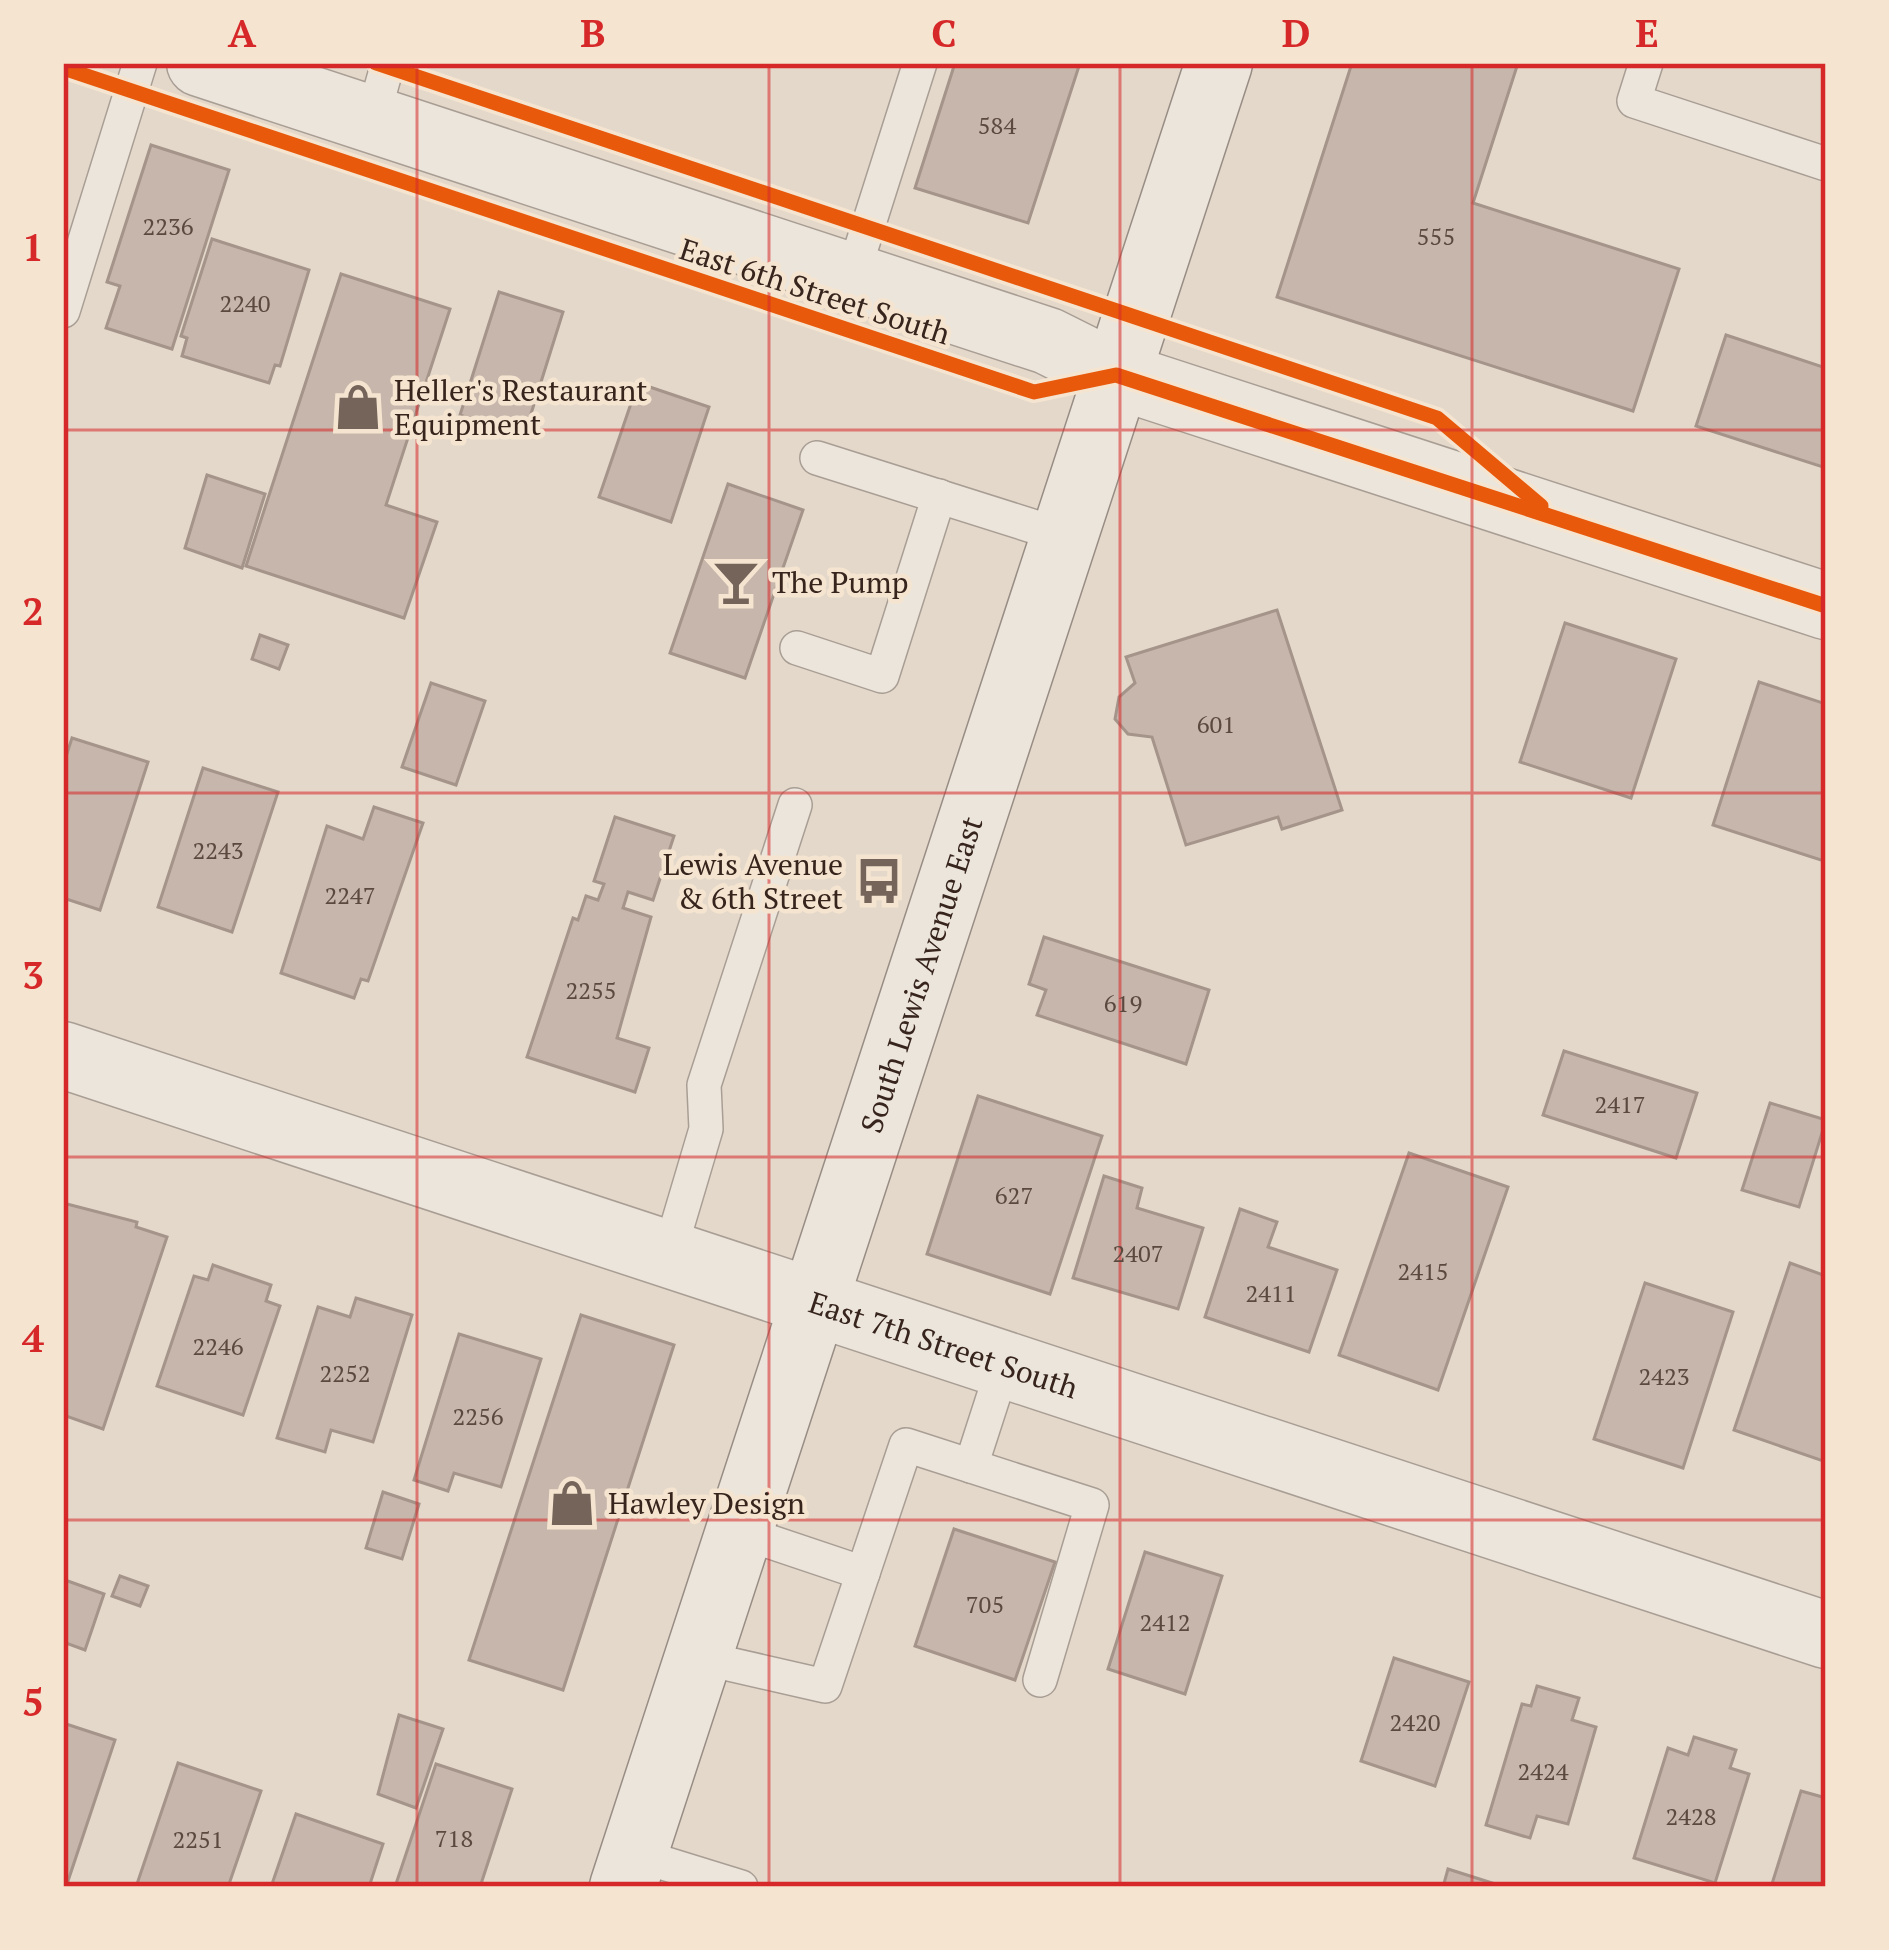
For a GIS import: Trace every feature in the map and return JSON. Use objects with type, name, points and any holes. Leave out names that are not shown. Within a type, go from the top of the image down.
[{"type":"street","name":"East 6th Street South","points":[[200,63],[380,91],[852,277],[1048,341],[1116,375],[1826,605]]},
{"type":"street","name":"South Lewis Avenue East","points":[[629,1870],[1219,63]]},
{"type":"street","name":"East 7th Street South","points":[[63,1055],[1826,1635]]},
{"type":"lane","points":[[63,311],[140,63]]},
{"type":"lane","points":[[852,277],[920,63]]},
{"type":"lane","points":[[1646,63],[1634,101],[1826,164]]},
{"type":"lane","points":[[817,458],[1064,536]]},
{"type":"lane","points":[[797,648],[882,676],[939,496]]},
{"type":"lane","points":[[668,1257],[706,1129],[704,1085],[795,805]]},
{"type":"lane","points":[[971,1466],[1003,1367]]},
{"type":"lane","points":[[698,1658],[825,1686],[906,1445],[1092,1505],[1040,1680]]},
{"type":"lane","points":[[738,1531],[863,1573]]},
{"type":"lane","points":[[629,1870],[741,1887]]},
{"type":"building","points":[[955,63],[1080,63],[1028,223],[915,188]]},
{"type":"building","points":[[1352,63],[1518,63],[1473,203],[1679,269],[1633,411],[1277,297]]},
{"type":"building","points":[[151,145],[229,170],[172,349],[106,328],[120,286],[107,282]]},
{"type":"building","points":[[212,239],[309,270],[280,366],[275,365],[269,383],[182,356],[187,338],[181,336]]},
{"type":"building","name":"Heller's Restaurant Equipment","points":[[341,274],[450,309],[386,505],[437,522],[404,618],[246,566]]},
{"type":"building","points":[[499,292],[563,312],[524,436],[460,415]]},
{"type":"building","points":[[1726,335],[1826,368],[1826,468],[1696,426]]},
{"type":"building","points":[[638,383],[709,407],[671,522],[599,497]]},
{"type":"building","points":[[207,475],[265,494],[242,568],[185,548]]},
{"type":"building","name":"The Pump","points":[[728,484],[803,510],[745,678],[670,653]]},
{"type":"building","points":[[1277,610],[1342,810],[1282,829],[1278,817],[1186,845],[1152,737],[1128,734],[1115,719],[1119,697],[1135,683],[1126,657]]},
{"type":"building","points":[[1565,623],[1676,659],[1631,798],[1520,762]]},
{"type":"building","points":[[260,635],[288,645],[279,669],[252,659]]},
{"type":"building","points":[[1759,682],[1826,704],[1824,861],[1713,825]]},
{"type":"building","points":[[431,683],[485,701],[456,785],[402,767]]},
{"type":"building","points":[[72,738],[148,762],[100,910],[63,898],[63,766]]},
{"type":"building","points":[[203,768],[278,792],[232,932],[158,907]]},
{"type":"building","points":[[374,807],[423,823],[368,981],[361,979],[354,998],[281,973],[327,826],[363,839]]},
{"type":"building","points":[[615,817],[674,836],[653,900],[628,892],[623,908],[651,917],[617,1038],[649,1048],[635,1092],[527,1057],[573,918],[578,920],[586,896],[598,900],[604,884],[594,881]]},
{"type":"building","points":[[1044,937],[1209,990],[1186,1064],[1037,1015],[1046,990],[1029,984]]},
{"type":"building","points":[[1564,1051],[1697,1093],[1676,1158],[1543,1115]]},
{"type":"building","points":[[978,1096],[1102,1136],[1050,1294],[927,1254]]},
{"type":"building","points":[[1770,1103],[1826,1120],[1799,1207],[1742,1190]]},
{"type":"building","points":[[1409,1153],[1508,1187],[1438,1390],[1339,1355]]},
{"type":"building","points":[[1104,1176],[1142,1188],[1137,1208],[1203,1228],[1178,1309],[1073,1278]]},
{"type":"building","points":[[63,1203],[137,1222],[136,1227],[167,1237],[103,1429],[63,1415]]},
{"type":"building","points":[[1240,1209],[1277,1222],[1268,1247],[1337,1270],[1309,1352],[1205,1317]]},
{"type":"building","points":[[1790,1263],[1826,1276],[1826,1462],[1734,1430]]},
{"type":"building","points":[[213,1265],[271,1285],[266,1301],[280,1306],[243,1415],[157,1386],[194,1276],[208,1280]]},
{"type":"building","points":[[1645,1283],[1733,1312],[1683,1468],[1594,1439]]},
{"type":"building","points":[[356,1298],[412,1315],[373,1442],[331,1430],[325,1452],[277,1438],[318,1307],[350,1317]]},
{"type":"building","name":"Hawley Design","points":[[581,1315],[674,1345],[563,1690],[469,1660]]},
{"type":"building","points":[[459,1334],[541,1359],[501,1487],[454,1473],[448,1491],[414,1480]]},
{"type":"building","points":[[383,1492],[419,1504],[402,1559],[366,1548]]},
{"type":"building","points":[[954,1529],[1055,1562],[1015,1680],[915,1646]]},
{"type":"building","points":[[1145,1552],[1222,1576],[1185,1694],[1108,1669]]},
{"type":"building","points":[[120,1576],[148,1586],[140,1606],[112,1596]]},
{"type":"building","points":[[65,1580],[104,1594],[85,1650],[63,1642]]},
{"type":"building","points":[[1394,1658],[1469,1682],[1435,1786],[1361,1761]]},
{"type":"building","points":[[1537,1686],[1579,1698],[1572,1720],[1596,1727],[1568,1824],[1537,1816],[1530,1838],[1486,1825],[1522,1704],[1531,1706]]},
{"type":"building","points":[[399,1715],[443,1729],[416,1808],[378,1794]]},
{"type":"building","points":[[63,1723],[115,1740],[66,1887],[63,1886]]},
{"type":"building","points":[[1694,1737],[1736,1750],[1730,1768],[1749,1774],[1715,1883],[1634,1858],[1668,1748],[1688,1755]]},
{"type":"building","points":[[178,1763],[261,1791],[228,1887],[136,1887]]},
{"type":"building","points":[[436,1764],[512,1789],[480,1887],[395,1887]]},
{"type":"building","points":[[1801,1791],[1826,1798],[1826,1887],[1771,1887]]},
{"type":"building","points":[[296,1814],[383,1844],[369,1887],[271,1887]]},
{"type":"building","points":[[1448,1869],[1492,1883],[1490,1887],[1443,1887]]},
{"type":"cycle path","points":[[376,63],[1437,418],[1541,506]]},
{"type":"cycle path","points":[[63,68],[1034,392],[1116,375],[1826,606]]},
{"type":"place","name":"Heller's Restaurant Equipment","points":[[358,407]]},
{"type":"place","name":"The Pump","points":[[736,582]]},
{"type":"place","name":"Lewis Avenue & 6th Street","points":[[879,881]]},
{"type":"place","name":"Hawley Design","points":[[572,1503]]}]
